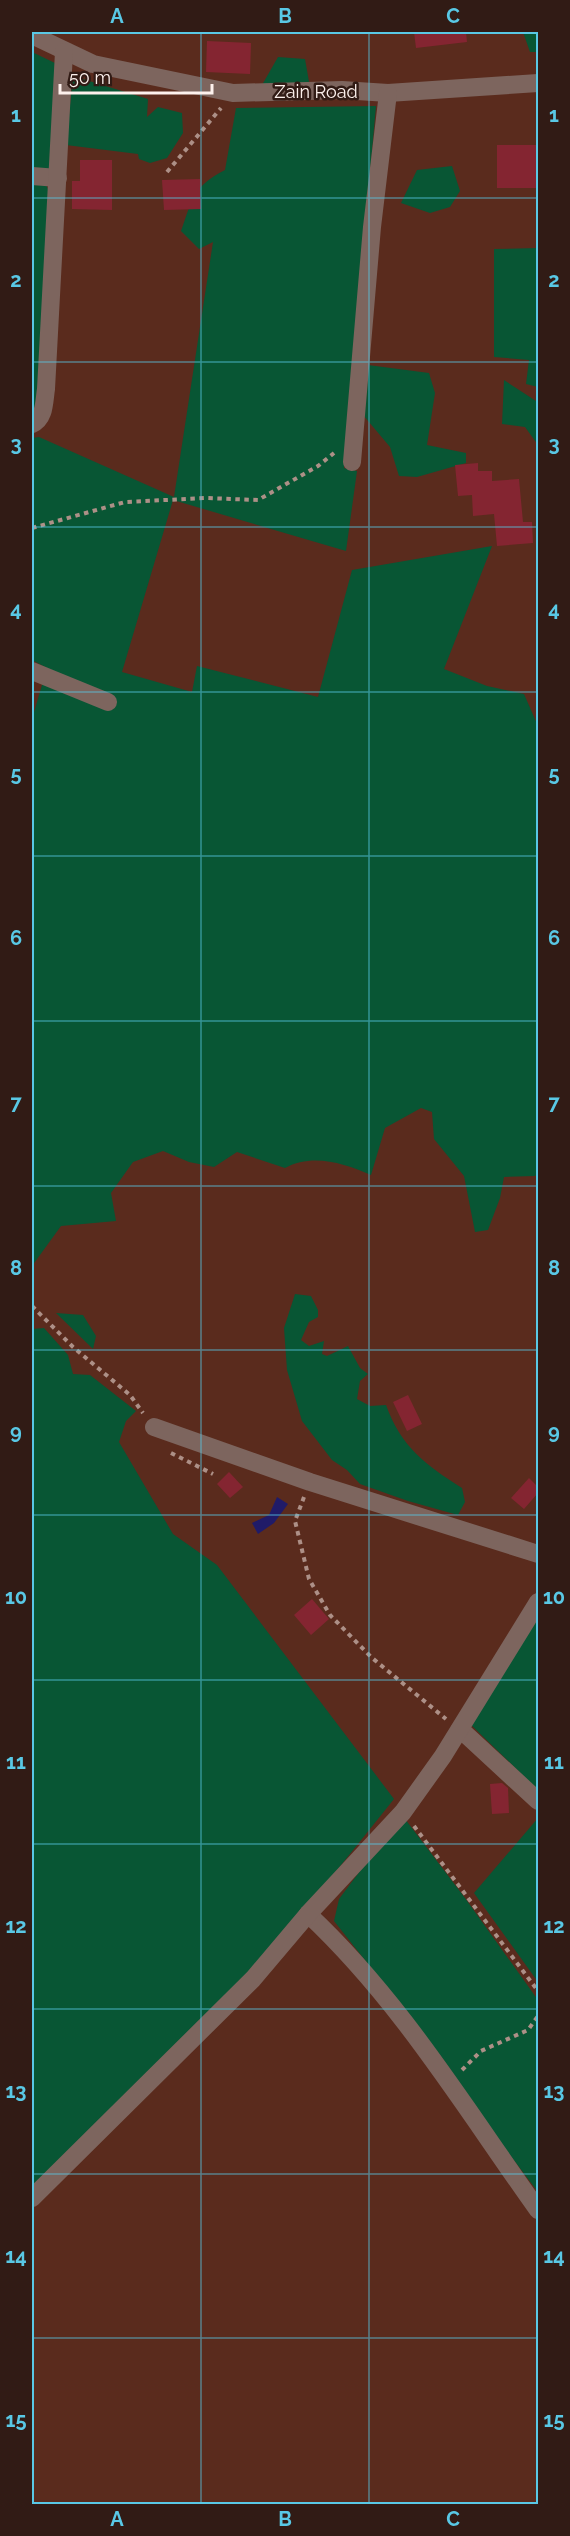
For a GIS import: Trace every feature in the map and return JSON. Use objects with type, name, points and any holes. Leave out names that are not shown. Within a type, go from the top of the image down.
[{"type":"street","name":"Zain Road","points":[[32,34],[64,52],[93,64],[233,93],[342,90],[388,93],[538,83]]},
{"type":"street","points":[[32,424],[38,422],[42,414],[46,388],[64,52]]},
{"type":"street","points":[[353,453],[372,227],[388,93]]},
{"type":"street","points":[[32,177],[58,178]]},
{"type":"street","points":[[32,670],[108,702]]},
{"type":"street","points":[[154,1427],[310,1482],[538,1554]]},
{"type":"street","points":[[32,2198],[253,1979],[308,1914],[403,1812],[460,1729],[538,1602]]},
{"type":"street","points":[[460,1729],[538,1801]]},
{"type":"street","points":[[308,1914],[387,1998],[451,2082],[477,2124],[538,2210]]},
{"type":"path","points":[[167,172],[233,93]]},
{"type":"path","points":[[32,528],[125,502],[206,498],[258,500],[318,466],[329,455],[353,453]]},
{"type":"path","points":[[32,1306],[73,1347],[130,1395],[154,1427]]},
{"type":"path","points":[[310,1482],[295,1521],[309,1579],[330,1615],[371,1657],[416,1697],[460,1729]]},
{"type":"path","points":[[403,1812],[538,1991]]},
{"type":"path","points":[[451,2082],[481,2051],[528,2030],[538,2016]]},
{"type":"green space","points":[[523,32],[538,32],[538,52],[530,52]]},
{"type":"green space","points":[[32,52],[57,64],[52,171],[32,171]]},
{"type":"green space","points":[[278,57],[305,59],[311,93],[258,92]]},
{"type":"green space","points":[[73,76],[148,99],[147,117],[158,107],[182,113],[183,133],[167,158],[150,163],[139,159],[138,154],[66,145]]},
{"type":"green space","points":[[376,106],[344,468],[357,471],[346,551],[173,500],[122,672],[192,692],[197,666],[318,697],[352,570],[492,546],[444,669],[487,686],[524,694],[538,726],[538,1173],[535,1176],[504,1177],[500,1198],[488,1230],[475,1232],[464,1176],[434,1139],[432,1112],[421,1108],[385,1128],[371,1175],[350,1167],[317,1160],[285,1168],[237,1152],[214,1167],[189,1162],[163,1151],[133,1162],[111,1193],[116,1221],[61,1226],[32,1266],[32,719],[47,668],[32,660],[32,438],[39,437],[174,497],[213,242],[199,249],[181,231],[191,202],[200,188],[225,170],[236,108]]},
{"type":"green space","points":[[452,166],[460,191],[450,207],[430,213],[401,203],[417,170]]},
{"type":"green space","points":[[32,179],[43,179],[50,193],[37,417],[32,419]]},
{"type":"green space","points":[[538,248],[538,387],[526,384],[529,360],[494,357],[494,249]]},
{"type":"green space","points":[[368,365],[429,373],[435,393],[427,445],[466,453],[466,463],[417,477],[399,476],[390,447],[358,409]]},
{"type":"green space","points":[[504,380],[536,401],[538,445],[525,427],[502,424]]},
{"type":"green space","points":[[295,1294],[311,1296],[318,1310],[318,1317],[309,1322],[301,1340],[309,1346],[324,1341],[322,1354],[327,1356],[348,1346],[360,1368],[368,1374],[360,1381],[357,1399],[370,1406],[386,1405],[399,1432],[416,1454],[462,1488],[465,1502],[458,1515],[360,1484],[347,1470],[332,1460],[302,1421],[287,1370],[284,1328]]},
{"type":"green space","points":[[56,1313],[83,1315],[96,1336],[93,1349]]},
{"type":"green space","points":[[44,1328],[68,1355],[73,1374],[90,1375],[136,1411],[126,1421],[119,1442],[173,1534],[217,1565],[394,1799],[305,1910],[240,1983],[32,2189],[32,1329]]},
{"type":"green space","points":[[533,1622],[538,1622],[538,1790],[468,1722]]},
{"type":"green space","points":[[402,1815],[538,2000],[538,2192],[500,2142],[443,2059],[334,1921],[339,1899]]},
{"type":"green space","points":[[538,1818],[538,1982],[474,1893]]},
{"type":"shaded area","points":[[277,1497],[288,1504],[274,1523],[258,1534],[252,1523],[269,1515]]},
{"type":"building","points":[[414,32],[466,32],[467,42],[416,48]]},
{"type":"building","points":[[207,41],[251,43],[250,74],[206,72]]},
{"type":"building","points":[[497,145],[538,145],[538,188],[497,188]]},
{"type":"building","points":[[80,160],[112,160],[112,210],[72,209],[72,181],[80,181]]},
{"type":"building","points":[[200,179],[201,209],[164,210],[162,180]]},
{"type":"building","points":[[478,463],[478,471],[492,471],[492,481],[519,479],[523,522],[532,522],[533,543],[497,546],[494,514],[473,516],[472,495],[458,496],[455,465]]},
{"type":"building","points":[[408,1395],[422,1424],[407,1431],[393,1402]]},
{"type":"building","points":[[229,1472],[243,1487],[230,1498],[217,1484]]},
{"type":"building","points":[[529,1478],[538,1487],[538,1493],[524,1509],[511,1498]]},
{"type":"building","points":[[312,1599],[329,1619],[311,1635],[294,1615]]},
{"type":"building","points":[[502,1783],[508,1788],[509,1813],[492,1814],[490,1784]]}]
